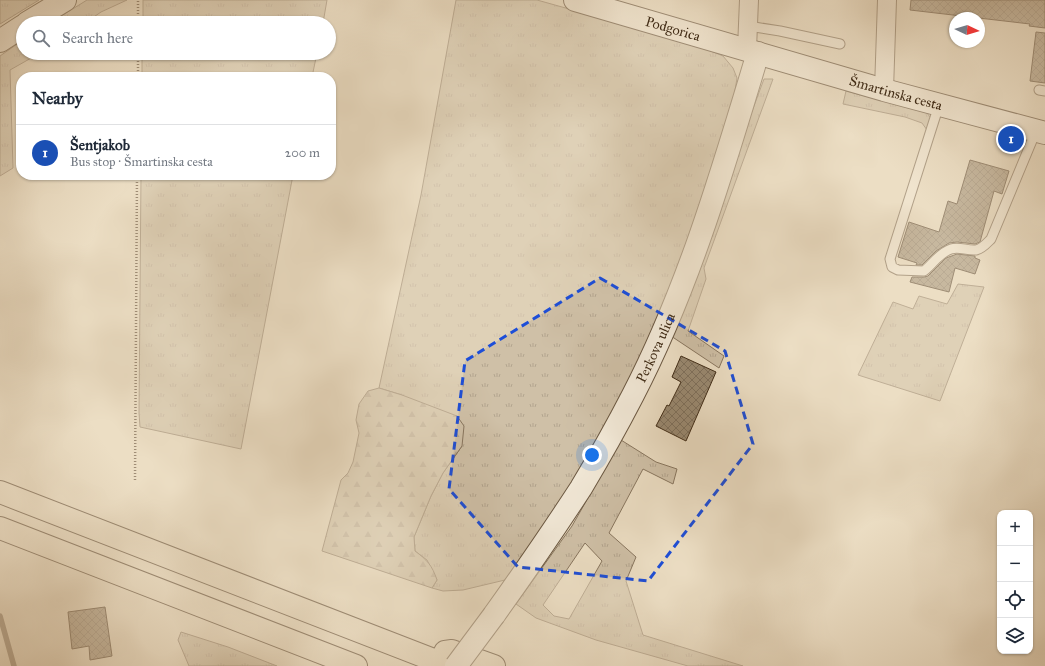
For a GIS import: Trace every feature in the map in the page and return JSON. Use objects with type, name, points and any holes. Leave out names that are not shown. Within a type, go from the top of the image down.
[{"type":"highway","points":[[0,492],[449,666]]},
{"type":"highway","points":[[0,528],[356,666]]},
{"type":"highway","points":[[417,654],[452,651],[494,666]]},
{"type":"street","points":[[39,16],[65,0]]},
{"type":"street","name":"Podgorica","points":[[575,0],[753,51]]},
{"type":"street","points":[[749,0],[748,26],[753,51]]},
{"type":"street","points":[[884,90],[887,0]]},
{"type":"street","points":[[0,41],[16,31]]},
{"type":"street","name":"Šmartinska cesta","points":[[753,51],[884,90],[1041,132]]},
{"type":"street","name":"Perkova ulica","points":[[456,666],[556,527],[582,486],[633,394],[678,296],[730,147],[753,51]]},
{"type":"lane","points":[[748,26],[780,31],[840,44]]},
{"type":"lane","points":[[939,105],[890,259],[892,267],[898,270],[924,271],[945,252],[952,248],[976,250],[984,247],[991,240],[1041,132]]},
{"type":"path","points":[[138,0],[138,16]]},
{"type":"path","points":[[138,60],[138,72]]},
{"type":"path","points":[[135,480],[137,180]]},
{"type":"highlighted area","points":[[600,278],[725,351],[753,444],[648,581],[518,567],[449,489],[465,361]]},
{"type":"green space","points":[[0,0],[39,0],[0,24]]},
{"type":"green space","points":[[87,0],[127,0],[95,16],[61,16]]},
{"type":"green space","points":[[143,0],[327,0],[324,16],[143,16]]},
{"type":"green space","points":[[456,0],[537,0],[691,43],[723,56],[733,68],[737,78],[734,97],[688,246],[627,389],[567,493],[505,580],[463,590],[443,591],[432,588],[437,580],[427,560],[415,551],[414,537],[431,496],[443,473],[462,446],[402,395],[379,388],[421,195]]},
{"type":"green space","points":[[16,45],[16,60],[28,60],[10,70],[13,168],[0,176],[0,56]]},
{"type":"green space","points":[[142,60],[316,60],[313,72],[142,72]]},
{"type":"green space","points":[[764,79],[773,79],[704,268],[706,279],[688,331],[724,356],[719,368],[671,336]]},
{"type":"green space","points":[[846,91],[926,112],[931,118],[927,130],[922,123],[905,117],[843,104]]},
{"type":"green space","points":[[141,180],[292,180],[241,449],[140,427]]},
{"type":"green space","points":[[958,284],[984,287],[940,401],[858,375],[893,302],[913,309],[919,296],[947,304]]},
{"type":"green space","points":[[379,388],[457,416],[464,426],[462,446],[443,473],[431,496],[414,537],[415,551],[429,563],[437,580],[432,588],[322,551],[341,480],[348,473],[353,462],[359,433],[356,420],[359,404],[368,391]]},
{"type":"green space","points":[[621,440],[656,462],[677,469],[673,484],[643,469],[609,533],[636,557],[626,581],[643,635],[743,666],[688,666],[596,640],[536,618],[516,604],[572,526]],"holes":[[[585,543],[602,561],[569,619],[554,616],[543,605]]]},
{"type":"green space","points":[[181,632],[228,647],[277,666],[189,666],[178,640]]},
{"type":"building","points":[[911,0],[1045,0],[1045,28],[1029,26],[1030,24],[985,19],[985,12],[949,12],[949,15],[910,10]]},
{"type":"building","points":[[1036,32],[1045,33],[1045,83],[1030,81]]},
{"type":"building","points":[[970,160],[1009,171],[1002,194],[994,191],[980,242],[975,244],[957,242],[949,243],[936,251],[922,265],[916,265],[917,263],[898,257],[909,222],[939,232],[948,201],[957,204]]},
{"type":"building","points":[[957,254],[975,256],[975,258],[980,260],[975,274],[955,268],[949,292],[910,282],[912,277],[928,276],[946,258]]},
{"type":"building","points":[[681,356],[716,372],[686,441],[656,426],[667,405],[669,406],[681,382],[672,377]]},
{"type":"building","points":[[105,607],[112,656],[90,660],[89,646],[72,649],[68,612]]},
{"type":"waterway","points":[[0,616],[14,666]]},
{"type":"place","name":"Šentjakob","points":[[1011,139]]}]
